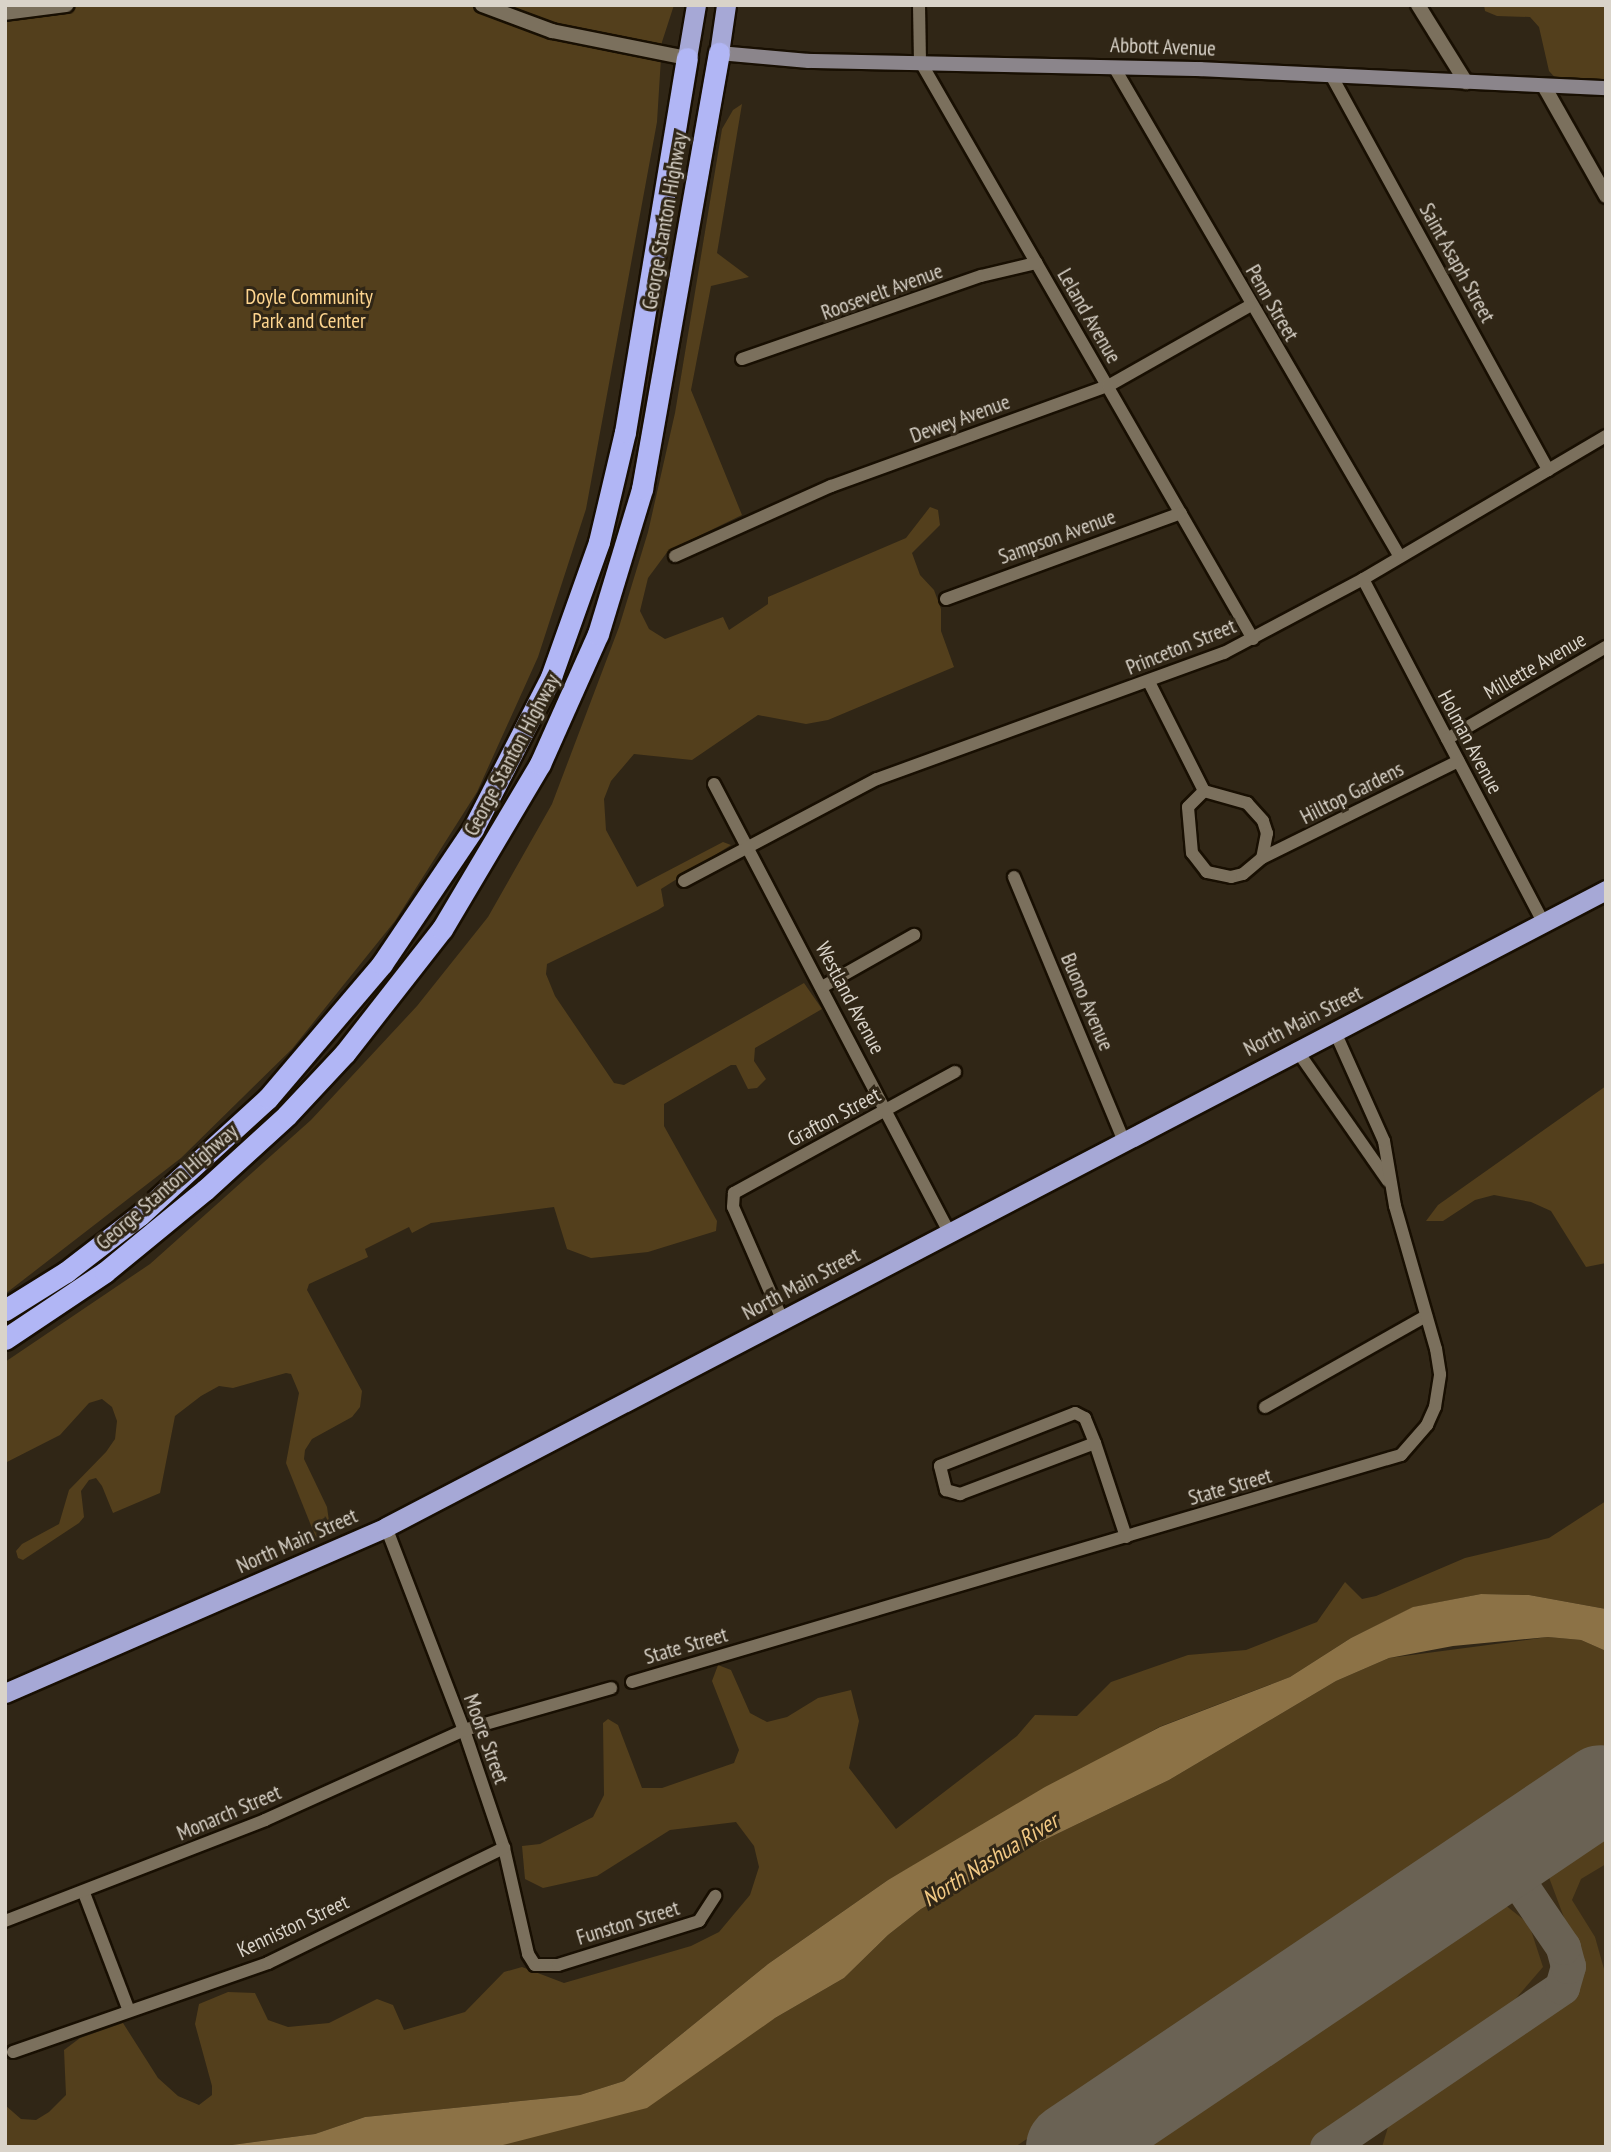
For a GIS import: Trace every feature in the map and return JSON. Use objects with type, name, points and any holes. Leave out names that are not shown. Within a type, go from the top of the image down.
[{"type":"highway","name":"George Stanton Highway","points":[[5,1310],[66,1272],[140,1215],[268,1098],[382,964],[479,817],[551,677],[599,542],[625,432],[696,5]]},
{"type":"highway","name":"George Stanton Highway","points":[[5,1339],[105,1272],[205,1190],[345,1053],[442,929],[540,764],[598,634],[642,489],[726,5]]},
{"type":"highway","name":"North Main Street","points":[[5,1693],[386,1527],[1296,1049],[1606,890]]},
{"type":"main road","name":"Abbott Avenue","points":[[719,53],[809,61],[920,61],[1114,67],[1331,75],[1545,88],[1606,88]]},
{"type":"street","points":[[5,13],[66,5]]},
{"type":"street","points":[[482,5],[552,31],[687,58]]},
{"type":"street","name":"Leland Avenue","points":[[919,5],[920,61],[1253,639]]},
{"type":"street","points":[[1418,5],[1465,82]]},
{"type":"street","name":"Penn Street","points":[[1114,67],[1400,556]]},
{"type":"street","name":"Saint Asaph Street","points":[[1331,75],[1548,470]]},
{"type":"street","points":[[1545,88],[1606,196]]},
{"type":"street","name":"Roosevelt Avenue","points":[[742,359],[981,276],[1036,263]]},
{"type":"street","name":"Dewey Avenue","points":[[675,556],[831,486],[1108,386],[1251,305]]},
{"type":"street","name":"Princeton Street","points":[[684,881],[902,769],[1149,682],[1253,639],[1363,579],[1606,436]]},
{"type":"street","name":"Sampson Avenue","points":[[946,599],[1181,513]]},
{"type":"street","name":"Holman Avenue","points":[[1363,579],[1543,922]]},
{"type":"street","name":"Millette Avenue","points":[[1447,739],[1606,647]]},
{"type":"street","points":[[1149,682],[1204,792]]},
{"type":"street","name":"Hilltop Gardens","points":[[1262,858],[1458,761]]},
{"type":"street","name":"Westland Avenue","points":[[714,784],[889,1111],[949,1232]]},
{"type":"street","points":[[1204,792],[1235,799],[1256,811],[1267,833],[1262,858],[1254,868],[1231,877],[1207,872],[1198,864],[1188,841],[1188,807],[1204,792]]},
{"type":"street","name":"Buono Avenue","points":[[1014,877],[1124,1141]]},
{"type":"street","points":[[822,987],[914,936]]},
{"type":"street","name":"State Street","points":[[632,1682],[1401,1455],[1427,1424],[1439,1392],[1436,1349],[1391,1186],[1384,1141],[1334,1030]]},
{"type":"street","points":[[1296,1049],[1391,1186]]},
{"type":"street","name":"Grafton Street","points":[[782,1319],[732,1196],[740,1188],[889,1111],[955,1072]]},
{"type":"street","points":[[1265,1407],[1426,1316]]},
{"type":"street","points":[[1095,1443],[960,1494],[946,1490],[940,1466],[1075,1413],[1085,1418],[1095,1443],[1126,1537]]},
{"type":"street","name":"Moore Street","points":[[386,1527],[464,1731],[504,1848],[528,1954],[538,1966]]},
{"type":"street","points":[[464,1731],[611,1688]]},
{"type":"street","name":"Monarch Street","points":[[5,1921],[84,1893],[265,1820],[464,1731]]},
{"type":"street","name":"Kenniston Street","points":[[13,2052],[128,2008],[268,1962],[504,1848]]},
{"type":"street","points":[[84,1893],[128,2008]]},
{"type":"street","name":"Funston Street","points":[[538,1966],[558,1965],[699,1922],[715,1896]]},
{"type":"shaded area","points":[[1606,1682],[1606,1977],[1430,2147],[621,2147]]},
{"type":"green space","name":"Doyle Community Park and Center","points":[[5,5],[674,5],[662,42],[657,122],[586,509],[538,657],[477,792],[395,921],[292,1049],[181,1158],[5,1294]]},
{"type":"green space","points":[[1484,5],[1606,5],[1606,81],[1559,82],[1549,71],[1539,27],[1530,17],[1497,16],[1485,11]]},
{"type":"green space","points":[[742,104],[717,253],[749,277],[711,286],[691,390],[742,515],[668,551],[648,578],[640,611],[649,629],[665,639],[723,617],[729,630],[768,604],[768,597],[906,538],[930,507],[938,510],[940,525],[912,553],[920,575],[934,590],[941,609],[941,631],[954,667],[828,720],[806,724],[758,715],[692,760],[634,754],[611,781],[604,799],[606,830],[637,887],[723,842],[731,845],[661,889],[664,906],[658,910],[547,964],[546,974],[555,996],[614,1083],[624,1085],[804,983],[822,1009],[755,1048],[754,1061],[766,1079],[757,1088],[748,1089],[736,1065],[731,1065],[664,1104],[664,1126],[717,1221],[716,1231],[648,1252],[591,1258],[567,1249],[554,1207],[431,1223],[412,1233],[409,1227],[365,1249],[368,1257],[309,1284],[307,1290],[362,1391],[360,1407],[352,1417],[312,1439],[305,1450],[304,1459],[327,1507],[330,1528],[325,1534],[316,1538],[286,1463],[299,1393],[291,1374],[286,1373],[233,1388],[219,1386],[201,1396],[175,1416],[160,1493],[113,1513],[102,1486],[96,1478],[89,1480],[81,1491],[84,1517],[79,1523],[23,1560],[18,1558],[16,1551],[22,1544],[59,1524],[69,1490],[106,1452],[115,1439],[117,1421],[112,1407],[102,1399],[89,1403],[60,1435],[5,1463],[5,1362],[150,1264],[311,1120],[417,1006],[488,917],[552,804],[619,627],[648,532],[675,413],[722,129],[733,110]]},
{"type":"green space","points":[[1606,1086],[1606,1263],[1586,1267],[1551,1211],[1531,1202],[1494,1195],[1475,1200],[1443,1221],[1426,1221],[1438,1205]]},
{"type":"green space","points":[[1606,1501],[1606,1609],[1529,1595],[1481,1594],[1414,1607],[1351,1638],[1290,1677],[1159,1727],[888,1880],[768,1964],[624,2081],[580,2095],[365,2117],[315,2134],[217,2147],[5,2147],[5,2105],[21,2119],[36,2120],[49,2112],[66,2095],[64,2050],[80,2038],[123,2023],[158,2078],[178,2096],[199,2105],[212,2095],[212,2086],[195,2024],[199,2004],[228,1992],[255,1993],[268,2020],[288,2027],[329,2023],[377,1999],[393,2005],[404,2030],[465,2012],[504,1972],[522,1967],[564,1983],[691,1946],[719,1932],[750,1895],[759,1867],[754,1846],[736,1822],[670,1830],[597,1876],[543,1888],[525,1879],[522,1846],[540,1844],[593,1817],[604,1795],[603,1723],[608,1719],[618,1725],[642,1788],[662,1788],[734,1763],[739,1750],[712,1681],[718,1665],[731,1670],[750,1713],[767,1722],[787,1717],[818,1698],[851,1690],[859,1721],[849,1768],[896,1829],[1017,1736],[1035,1715],[1077,1716],[1111,1682],[1188,1655],[1246,1650],[1317,1622],[1345,1582],[1362,1599],[1376,1596],[1465,1558],[1549,1538]]},
{"type":"green space","points":[[1548,1637],[1581,1640],[1606,1651],[1606,1791],[1585,1763],[1015,2147],[495,2147],[526,2137],[775,2018],[844,1978],[888,1935],[921,1909],[1036,1844],[1169,1780],[1336,1681],[1389,1658]]},
{"type":"green space","points":[[1606,1822],[1606,1864],[1581,1879],[1572,1900],[1595,1937],[1606,1976],[1606,2147],[1382,2147],[1391,2117],[1564,2002],[1576,1986],[1578,1955],[1544,1864]]},
{"type":"green space","points":[[1495,1897],[1529,1924],[1543,1967],[1512,2003],[1423,2069],[1308,2147],[1124,2147]]},
{"type":"water","name":"North Nashua River","points":[[1481,1594],[1529,1595],[1606,1609],[1606,1651],[1581,1640],[1548,1637],[1453,1646],[1389,1658],[1336,1681],[1169,1780],[1036,1844],[921,1909],[888,1935],[844,1978],[775,2018],[647,2108],[495,2147],[217,2147],[315,2134],[365,2117],[580,2095],[624,2081],[768,1964],[888,1880],[1045,1787],[1160,1727],[1290,1677],[1351,1638],[1413,1607]]},
{"type":"taxiway","points":[[1327,2147],[1562,1987],[1568,1966],[1563,1947],[1501,1856]]},
{"type":"runway","points":[[1070,2147],[1601,1789]]}]
